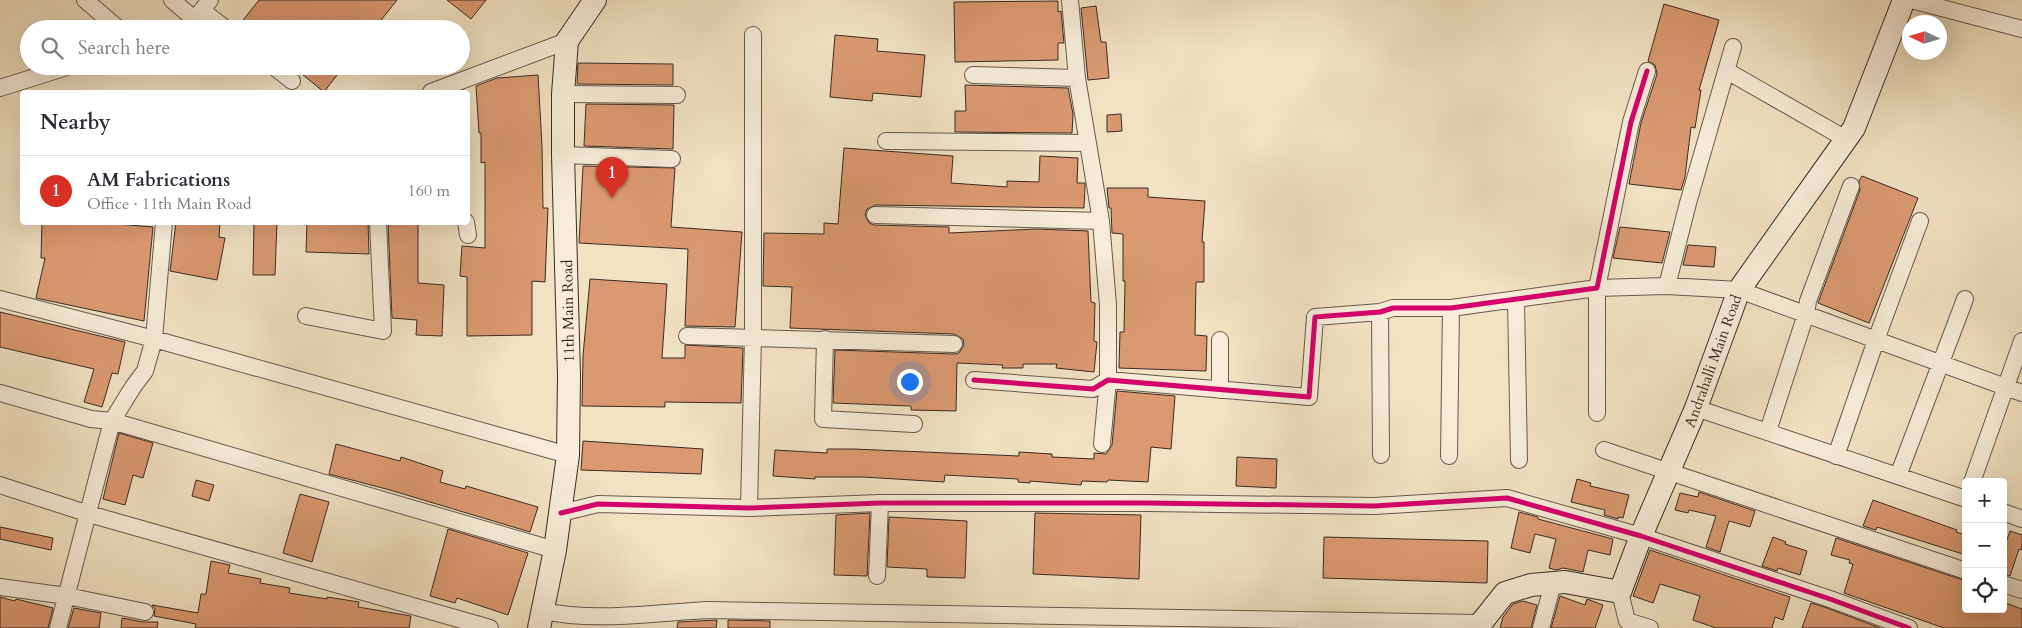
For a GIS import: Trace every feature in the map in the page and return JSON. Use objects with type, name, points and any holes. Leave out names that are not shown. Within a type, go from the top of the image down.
[{"type":"street","points":[[85,0],[108,20]]},
{"type":"street","points":[[172,0],[209,20]]},
{"type":"street","points":[[449,89],[567,41],[595,0]]},
{"type":"street","points":[[1070,0],[1077,78],[1101,220],[1108,305],[1108,380],[1102,444]]},
{"type":"street","name":"Andrahalli Main Road","points":[[1620,592],[1641,536],[1696,408],[1739,290],[1854,128],[1904,0]]},
{"type":"street","points":[[1911,0],[2022,29]]},
{"type":"street","points":[[749,508],[752,337],[753,35]]},
{"type":"street","name":"11th Main Road","points":[[541,619],[555,550],[568,455],[569,375],[563,155],[563,94],[567,41]]},
{"type":"street","points":[[1667,286],[1688,203],[1733,46]]},
{"type":"street","points":[[1597,413],[1597,288],[1631,122],[1646,71]]},
{"type":"street","points":[[1727,71],[1846,139]]},
{"type":"street","points":[[0,88],[41,75]]},
{"type":"street","points":[[284,75],[292,81]]},
{"type":"street","points":[[974,75],[1077,78]]},
{"type":"street","points":[[563,94],[677,96]]},
{"type":"street","points":[[886,141],[1087,143]]},
{"type":"street","points":[[563,155],[672,159]]},
{"type":"street","points":[[1768,430],[1806,314],[1808,301],[1851,186]]},
{"type":"street","points":[[875,215],[1101,220]]},
{"type":"street","points":[[1836,456],[1920,220]]},
{"type":"street","points":[[58,628],[112,420],[145,371],[154,339],[164,225]]},
{"type":"street","points":[[306,316],[383,331],[378,225]]},
{"type":"street","points":[[974,380],[1093,388],[1108,380],[1309,397],[1315,317],[1380,312],[1393,308],[1451,308],[1597,288],[1667,286],[1739,290],[2022,393]]},
{"type":"street","points":[[0,298],[154,339],[568,455]]},
{"type":"street","points":[[1516,299],[1519,460]]},
{"type":"street","points":[[1898,476],[1965,300]]},
{"type":"street","points":[[1449,456],[1451,308]]},
{"type":"street","points":[[1380,312],[1381,455]]},
{"type":"street","points":[[687,336],[954,344]]},
{"type":"street","points":[[825,340],[823,419],[914,424]]},
{"type":"street","points":[[1220,340],[1220,390]]},
{"type":"street","points":[[1973,478],[2022,341]]},
{"type":"street","points":[[0,393],[91,419],[112,420],[555,550]]},
{"type":"street","points":[[1696,408],[1768,430],[1836,456],[1962,498]]},
{"type":"street","points":[[1604,450],[1962,570]]},
{"type":"street","points":[[0,485],[89,514],[490,628]]},
{"type":"street","points":[[561,513],[598,504],[749,508],[880,503],[1148,503],[1374,506],[1506,498],[1641,536],[1830,599],[1909,628]]},
{"type":"street","points":[[877,576],[880,503]]},
{"type":"street","points":[[2007,513],[2022,519]]},
{"type":"street","points":[[541,619],[556,614],[602,615],[706,610],[1478,625],[1505,593],[1531,585],[1565,582],[1620,592],[1626,625],[1650,628]]},
{"type":"street","points":[[1541,628],[1552,583]]},
{"type":"street","points":[[2007,585],[2022,590]]},
{"type":"street","points":[[0,587],[67,596],[145,612]]},
{"type":"building","points":[[259,0],[397,0],[381,20],[243,20]]},
{"type":"building","points":[[447,0],[486,0],[471,19]]},
{"type":"building","points":[[1058,1],[1058,12],[1061,11],[1064,43],[1058,43],[1058,60],[955,62],[954,2]]},
{"type":"building","points":[[1664,4],[1719,20],[1699,90],[1701,90],[1695,128],[1691,127],[1685,177],[1681,190],[1629,184],[1641,123],[1657,74],[1655,65],[1648,61]]},
{"type":"building","points":[[1096,6],[1101,42],[1106,42],[1109,78],[1088,80],[1081,8]]},
{"type":"building","points":[[835,35],[878,39],[877,51],[925,55],[921,97],[873,93],[872,101],[830,97]]},
{"type":"building","points":[[578,63],[673,64],[673,85],[577,84]]},
{"type":"building","points":[[303,75],[337,75],[326,90],[322,90]]},
{"type":"building","points":[[538,75],[543,208],[548,208],[545,282],[532,281],[532,335],[467,336],[467,277],[460,276],[462,246],[485,248],[485,162],[481,163],[481,133],[479,133],[476,86],[497,78]]},
{"type":"building","points":[[965,85],[1068,88],[1073,114],[1072,133],[955,132],[955,111],[966,111]]},
{"type":"building","points":[[586,104],[674,105],[673,149],[584,146]]},
{"type":"building","points":[[1121,114],[1122,131],[1107,132],[1107,115]]},
{"type":"building","points":[[844,148],[953,156],[951,183],[1007,187],[1007,181],[1039,182],[1040,156],[1078,158],[1077,183],[1085,183],[1084,208],[875,205],[867,209],[865,215],[869,223],[874,225],[949,227],[949,233],[1037,229],[1088,231],[1091,302],[1095,303],[1094,341],[1097,342],[1094,372],[1056,368],[1057,364],[1023,364],[1023,368],[1002,368],[1003,365],[957,363],[956,411],[911,410],[911,406],[833,403],[835,350],[954,354],[959,353],[964,345],[963,339],[954,334],[790,328],[792,287],[763,286],[764,233],[824,234],[824,223],[838,224]]},
{"type":"building","points":[[583,166],[675,168],[671,227],[742,232],[735,327],[685,326],[688,249],[579,243]]},
{"type":"building","points":[[1862,176],[1918,198],[1869,323],[1818,303],[1860,190],[1859,181]]},
{"type":"building","points":[[1107,188],[1148,188],[1148,197],[1205,201],[1202,242],[1204,242],[1204,282],[1196,282],[1195,335],[1207,336],[1206,371],[1119,368],[1120,332],[1124,332],[1125,281],[1123,281],[1123,234],[1112,233],[1111,208],[1109,208]]},
{"type":"building","points":[[42,225],[129,225],[153,227],[144,321],[36,298],[45,258],[41,258]]},
{"type":"building","points":[[176,225],[220,225],[219,237],[225,238],[217,280],[170,271]]},
{"type":"building","points":[[254,225],[277,225],[275,275],[253,275]]},
{"type":"building","points":[[307,225],[368,225],[369,254],[306,252]]},
{"type":"building","points":[[388,225],[418,225],[418,283],[444,285],[442,336],[416,335],[417,320],[392,318]]},
{"type":"building","points":[[1620,227],[1670,232],[1662,263],[1613,258]]},
{"type":"building","points":[[1688,245],[1716,247],[1714,267],[1683,265]]},
{"type":"building","points":[[590,279],[667,284],[662,358],[685,358],[685,345],[743,348],[741,403],[665,402],[665,407],[582,406],[583,356]]},
{"type":"building","points":[[0,312],[125,342],[118,374],[112,373],[102,407],[84,402],[94,369],[0,347]]},
{"type":"building","points":[[1117,391],[1175,396],[1171,449],[1151,447],[1148,482],[1082,481],[1081,485],[1030,481],[1030,483],[1018,482],[1018,479],[945,475],[944,482],[863,477],[815,477],[815,479],[773,476],[775,450],[827,453],[827,449],[853,449],[1019,456],[1019,452],[1052,454],[1052,457],[1094,459],[1094,453],[1106,454],[1112,445]]},
{"type":"building","points":[[119,433],[153,443],[143,478],[133,475],[125,505],[103,499]]},
{"type":"building","points":[[583,441],[703,449],[701,474],[581,470]]},
{"type":"building","points":[[336,444],[400,461],[401,457],[443,471],[440,482],[465,489],[466,486],[538,507],[530,532],[390,490],[329,474]]},
{"type":"building","points":[[1237,457],[1277,459],[1276,488],[1236,486]]},
{"type":"building","points":[[1577,479],[1591,483],[1590,486],[1629,495],[1623,518],[1618,517],[1618,519],[1604,515],[1605,510],[1571,502]]},
{"type":"building","points":[[196,480],[214,485],[209,501],[192,496]]},
{"type":"building","points":[[1699,492],[1755,511],[1750,527],[1729,521],[1720,552],[1706,547],[1716,516],[1689,510],[1688,513],[1675,510],[1680,493],[1698,497]]},
{"type":"building","points":[[300,494],[329,502],[312,562],[283,553]]},
{"type":"building","points":[[1873,500],[1957,530],[1956,532],[1962,534],[1962,554],[1877,527],[1876,530],[1863,526]]},
{"type":"building","points":[[1519,512],[1613,539],[1610,555],[1588,550],[1583,572],[1563,568],[1556,570],[1549,568],[1556,539],[1535,534],[1530,553],[1511,548]]},
{"type":"building","points":[[870,513],[867,576],[834,575],[836,515]]},
{"type":"building","points":[[1035,513],[1141,515],[1139,579],[1033,574]]},
{"type":"building","points":[[889,517],[967,521],[965,578],[927,577],[927,569],[887,567]]},
{"type":"building","points":[[0,527],[53,538],[51,550],[0,539]]},
{"type":"building","points":[[448,529],[528,553],[508,615],[457,598],[455,603],[430,596]]},
{"type":"building","points":[[2010,531],[2022,535],[2022,550],[2019,549],[2010,576],[2007,575],[2007,540]]},
{"type":"building","points":[[1324,537],[1488,541],[1487,583],[1323,578]]},
{"type":"building","points":[[1773,537],[1786,542],[1785,544],[1807,551],[1800,575],[1778,568],[1777,571],[1762,566]]},
{"type":"building","points":[[1836,538],[1962,580],[1962,613],[2007,613],[2007,603],[2022,609],[2022,628],[1944,628],[1844,593],[1853,564],[1849,563],[1850,560],[1831,555]]},
{"type":"building","points":[[1650,550],[1790,597],[1783,620],[1775,617],[1772,628],[1716,628],[1693,620],[1700,596],[1660,584],[1653,603],[1633,596]]},
{"type":"building","points":[[211,561],[230,565],[228,573],[261,579],[260,583],[290,588],[289,593],[359,602],[358,607],[411,616],[409,628],[195,628],[196,624],[154,616],[155,609],[152,605],[198,613],[201,594],[206,594]]},
{"type":"building","points":[[1560,596],[1585,605],[1587,599],[1603,605],[1595,628],[1551,628]]},
{"type":"building","points":[[0,597],[53,608],[48,628],[0,628]]},
{"type":"building","points":[[1523,601],[1537,605],[1531,628],[1500,628],[1503,617],[1513,604]]},
{"type":"building","points":[[1811,603],[1827,608],[1880,628],[1802,628]]},
{"type":"building","points":[[74,608],[101,613],[99,628],[68,628]]},
{"type":"building","points":[[122,618],[143,622],[158,622],[157,628],[121,628]]},
{"type":"building","points":[[717,620],[716,628],[677,628],[678,622]]},
{"type":"building","points":[[728,620],[770,621],[770,628],[728,628]]},
{"type":"cycle path","points":[[974,380],[1093,389],[1108,380],[1309,397],[1315,317],[1380,312],[1393,308],[1451,308],[1597,288],[1631,122],[1647,71]]},
{"type":"cycle path","points":[[561,513],[598,504],[749,508],[880,503],[1148,503],[1374,506],[1507,498],[1641,536],[1830,599],[1909,628]]},
{"type":"place","name":"AM Fabrications","points":[[612,198]]}]
